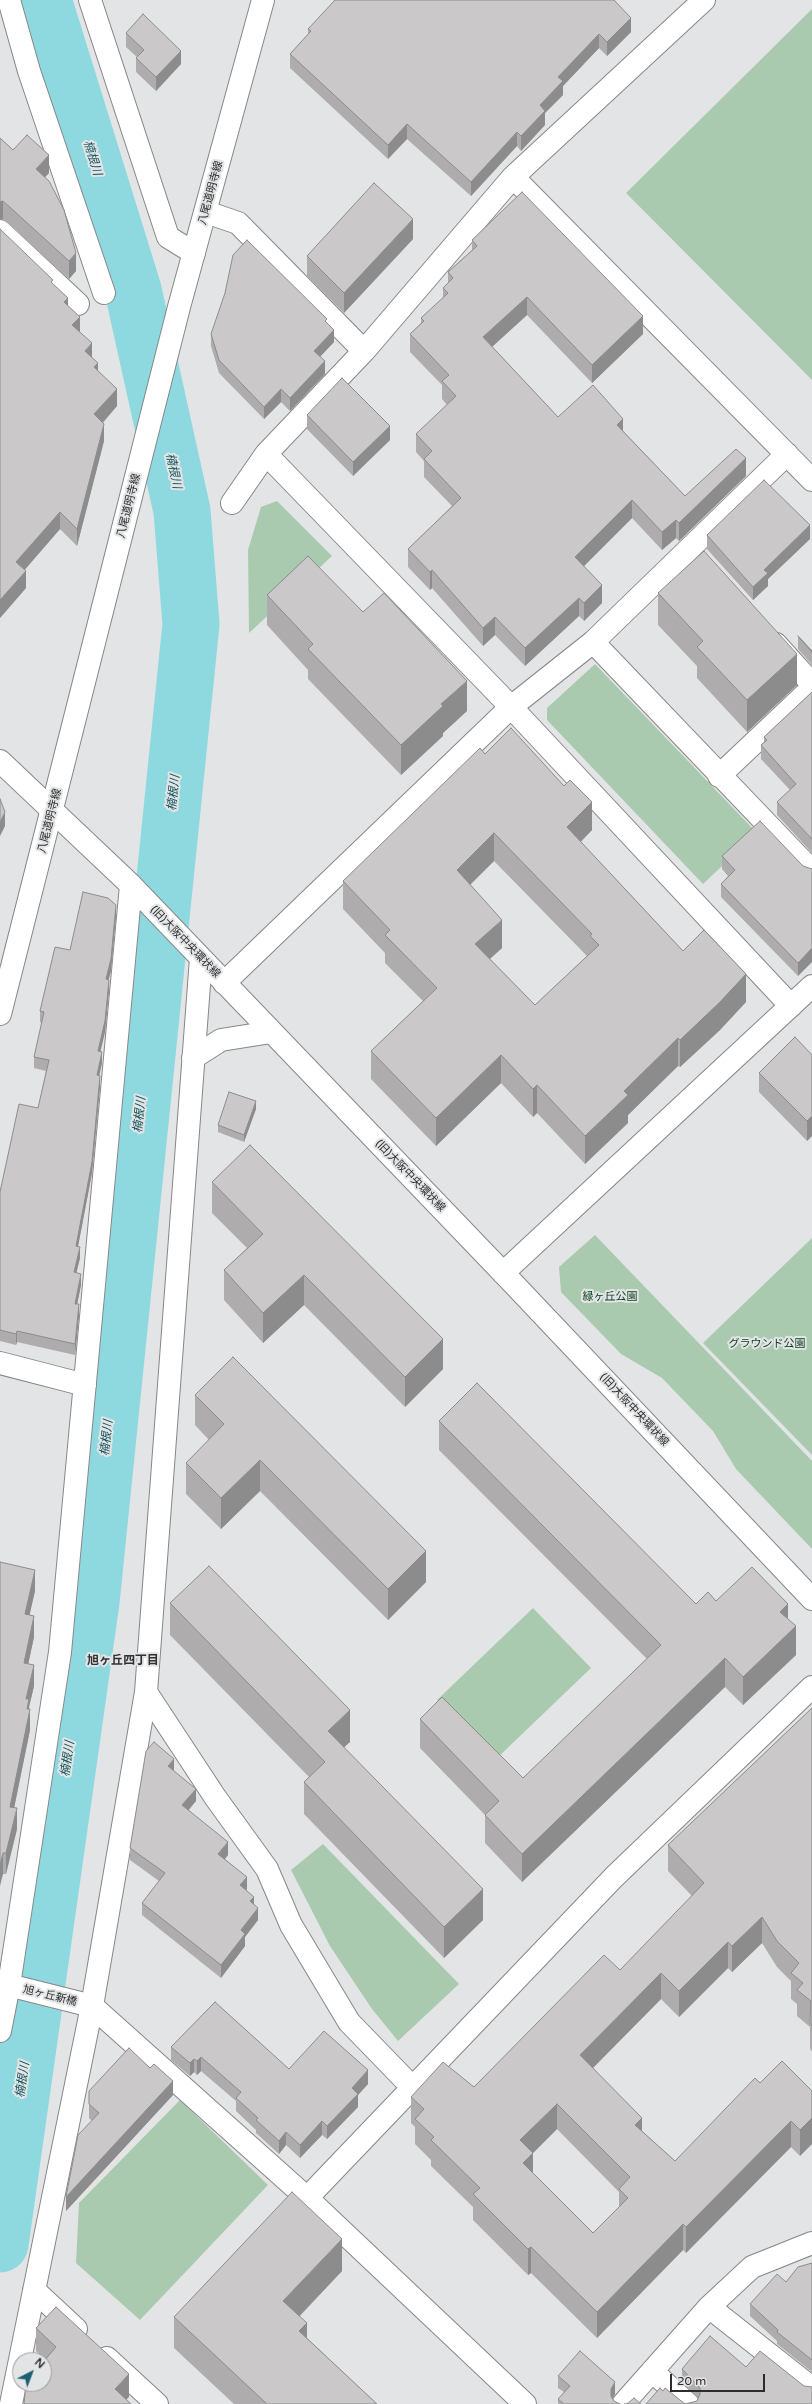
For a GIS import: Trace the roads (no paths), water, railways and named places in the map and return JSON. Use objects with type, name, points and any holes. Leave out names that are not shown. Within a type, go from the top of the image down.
[{"type":"street","points":[[8,0],[29,71],[104,293]]},
{"type":"street","points":[[90,0],[168,237],[194,253]]},
{"type":"street","name":"八尾道明寺線","points":[[0,1014],[179,307],[263,0]]},
{"type":"street","points":[[232,503],[266,454],[364,351],[513,177],[704,0]]},
{"type":"street","points":[[513,177],[812,480]]},
{"type":"street","points":[[206,212],[238,223],[364,351]]},
{"type":"street","points":[[0,231],[78,304]]},
{"type":"street","points":[[266,454],[511,707],[791,1006]]},
{"type":"street","points":[[224,983],[511,707],[593,642],[787,454]]},
{"type":"street","points":[[690,548],[706,566]]},
{"type":"street","points":[[764,631],[812,684]]},
{"type":"street","points":[[593,642],[719,776],[812,871]]},
{"type":"street","points":[[719,776],[812,688]]},
{"type":"street","name":"(旧)大阪中央環状線","points":[[0,761],[53,809],[131,885],[503,1273],[812,1599]]},
{"type":"street","points":[[0,2031],[5,1984],[60,1652],[131,885]]},
{"type":"street","points":[[11,2404],[92,2006],[146,1692],[201,958]]},
{"type":"street","points":[[503,1273],[791,1006],[810,991]]},
{"type":"street","points":[[193,1058],[221,1040],[271,1032]]},
{"type":"street","points":[[0,1363],[85,1385]]},
{"type":"street","points":[[308,2198],[412,2087],[614,1878],[812,1687]]},
{"type":"street","points":[[146,1692],[215,1797],[267,1869],[291,1925],[349,2022],[412,2087]]},
{"type":"street","name":"旭ヶ丘新橋","points":[[5,1984],[92,2006]]},
{"type":"street","points":[[92,2006],[308,2198],[525,2404]]},
{"type":"street","points":[[623,2404],[709,2307],[752,2267],[810,2246]]},
{"type":"street","points":[[34,2290],[157,2404]]},
{"type":"street","points":[[709,2307],[812,2388]]},
{"type":"street","points":[[652,2371],[688,2404]]},
{"type":"waterway","name":"楠根川","points":[[0,2244],[91,1602],[191,624],[182,511],[133,290],[43,0]]},
{"type":"district","name":"旭ヶ丘四丁目","points":[[123,1661]]},
{"type":"park label","name":"緑ヶ丘公園","points":[[610,1297]]},
{"type":"park label","name":"グラウンド公園","points":[[767,1344]]}]
